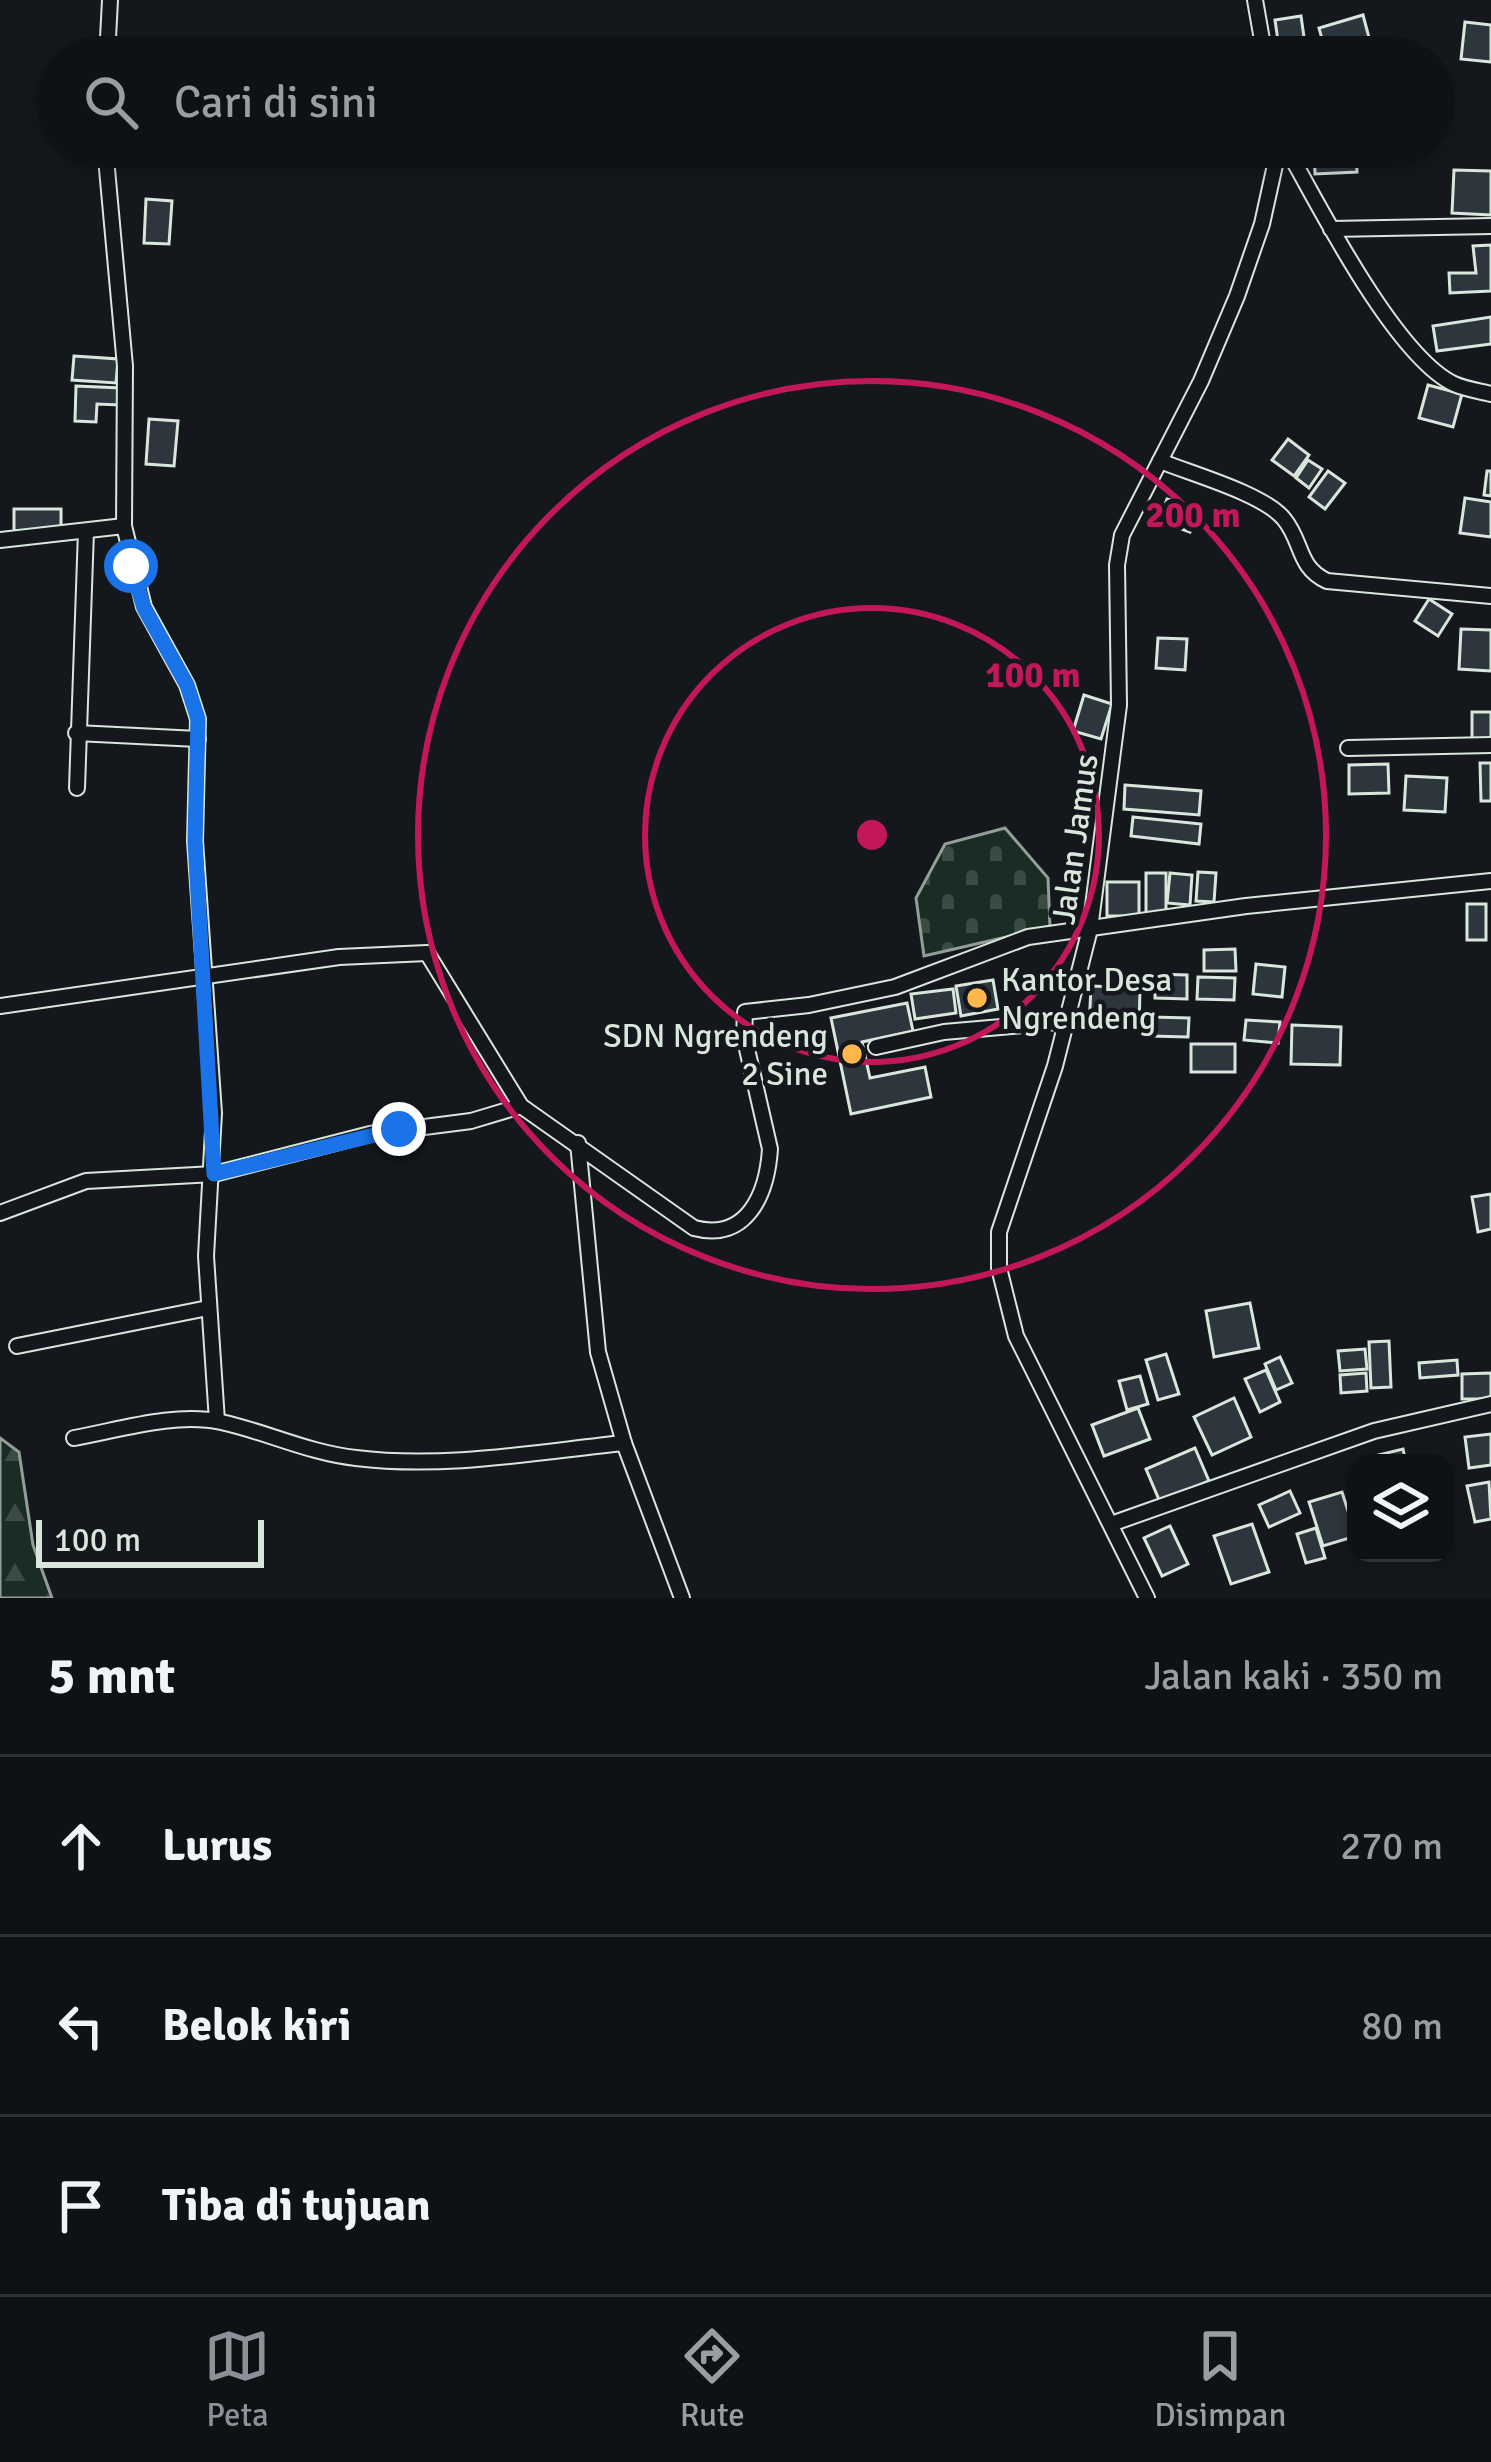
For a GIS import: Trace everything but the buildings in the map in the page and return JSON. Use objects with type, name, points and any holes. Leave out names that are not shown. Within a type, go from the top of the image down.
[{"type":"street","points":[[108,36],[110,0]]},
{"type":"street","points":[[1255,0],[1261,36]]},
{"type":"street","points":[[107,168],[125,366],[124,526],[144,608],[194,703],[198,739],[195,841],[214,1174],[207,1238],[208,1308],[217,1420]]},
{"type":"street","name":"Jalan Jamus","points":[[1147,1598],[1016,1336],[998,1268],[1006,1204],[1068,1021],[1090,929],[1119,705],[1117,565],[1134,505],[1160,461],[1237,296],[1277,168]]},
{"type":"street","points":[[1295,168],[1417,355],[1455,385],[1491,394]]},
{"type":"street","points":[[1331,229],[1491,226]]},
{"type":"street","points":[[1160,461],[1268,506],[1284,518],[1311,574],[1327,581],[1491,596]]},
{"type":"street","points":[[0,540],[124,526]]},
{"type":"street","points":[[77,788],[86,531]]},
{"type":"street","points":[[76,734],[198,739]]},
{"type":"street","points":[[1348,748],[1491,745]]},
{"type":"street","points":[[0,1006],[71,992],[203,979],[339,957],[428,952],[521,1106],[694,1228],[727,1230],[751,1213],[764,1194],[769,1168],[770,1149],[744,1036],[745,1012],[858,996],[1028,937],[1436,883],[1491,880]]},
{"type":"street","points":[[876,1047],[944,1032],[1068,1021]]},
{"type":"street","points":[[0,1213],[86,1181],[214,1174],[370,1134],[471,1121],[521,1106]]},
{"type":"street","points":[[578,1144],[592,1317],[624,1443],[682,1598]]},
{"type":"street","points":[[17,1346],[208,1308]]},
{"type":"street","points":[[1112,1525],[1374,1431],[1491,1404]]},
{"type":"street","points":[[74,1438],[168,1422],[217,1420],[313,1450],[384,1460],[479,1458],[624,1443]]},
{"type":"green space","points":[[1005,828],[1048,878],[1050,927],[924,956],[916,898],[945,844]]},
{"type":"green space","points":[[0,1438],[19,1452],[33,1545],[52,1598],[0,1598]]},
{"type":"place","name":"Kantor Desa Ngrendeng","points":[[977,998]]},
{"type":"place","name":"SDN Ngrendeng 2 Sine","points":[[852,1054]]},
{"type":"route","points":[[131,566],[144,608],[187,685],[198,719],[195,841],[214,1174],[399,1129]]}]
